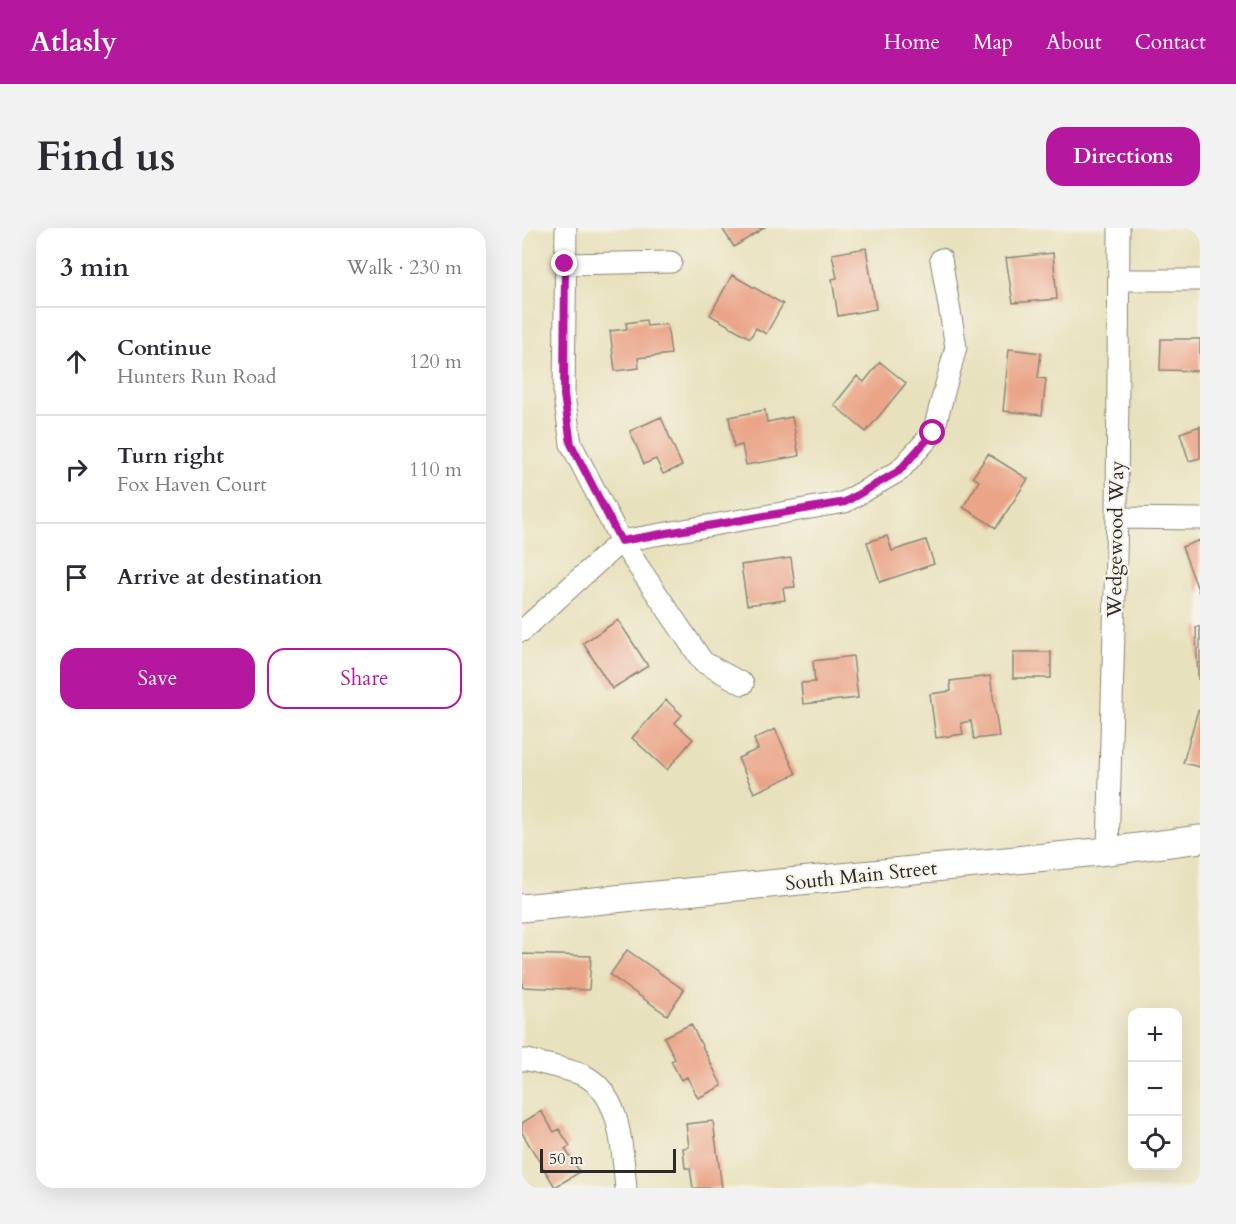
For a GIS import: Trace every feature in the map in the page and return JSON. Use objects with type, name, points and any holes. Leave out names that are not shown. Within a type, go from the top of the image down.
[{"type":"street","points":[[566,228],[564,395],[571,444],[621,541],[703,662],[743,684]]},
{"type":"street","name":"Wedgewood Way","points":[[1108,851],[1117,518],[1119,228]]},
{"type":"street","points":[[522,631],[621,541],[845,502],[899,471],[933,433],[956,346],[941,259]]},
{"type":"street","points":[[565,264],[671,262]]},
{"type":"street","points":[[1119,280],[1200,280]]},
{"type":"street","points":[[1117,518],[1200,519]]},
{"type":"street","name":"South Main Street","points":[[522,908],[1108,851],[1200,839]]},
{"type":"street","points":[[522,1060],[584,1076],[602,1090],[619,1124],[626,1188]]},
{"type":"building","points":[[722,228],[764,228],[734,247]]},
{"type":"building","points":[[866,248],[876,309],[838,316],[832,279],[837,278],[832,254]]},
{"type":"building","points":[[1053,253],[1057,299],[1013,303],[1006,258]]},
{"type":"building","points":[[732,275],[783,304],[766,334],[756,328],[750,338],[710,315]]},
{"type":"building","points":[[646,320],[647,326],[667,324],[671,354],[638,358],[639,368],[615,371],[610,331],[627,329],[626,323]]},
{"type":"building","points":[[1161,339],[1200,339],[1200,371],[1160,370]]},
{"type":"building","points":[[1009,349],[1041,353],[1038,378],[1046,379],[1042,415],[1003,411]]},
{"type":"building","points":[[880,362],[906,383],[866,432],[834,405],[857,376],[864,382]]},
{"type":"building","points":[[765,410],[767,422],[792,417],[799,456],[746,465],[742,445],[734,447],[729,417]]},
{"type":"building","points":[[661,417],[682,466],[663,474],[656,459],[644,464],[630,431]]},
{"type":"building","points":[[1200,426],[1200,458],[1189,461],[1180,433]]},
{"type":"building","points":[[988,454],[1028,479],[996,528],[963,507],[979,481],[973,477]]},
{"type":"building","points":[[887,536],[892,551],[926,540],[934,564],[880,582],[867,542]]},
{"type":"building","points":[[1200,540],[1200,595],[1182,547]]},
{"type":"building","points":[[791,558],[795,587],[783,588],[785,600],[747,605],[741,565]]},
{"type":"building","points":[[618,620],[648,666],[612,689],[583,643]]},
{"type":"building","points":[[1196,627],[1200,627],[1200,679],[1198,679]]},
{"type":"building","points":[[1013,652],[1051,652],[1051,678],[1013,678]]},
{"type":"building","points":[[853,656],[858,698],[803,704],[801,683],[815,682],[813,661]]},
{"type":"building","points":[[990,676],[999,736],[974,739],[971,721],[961,723],[963,734],[936,738],[930,694],[951,691],[950,681]]},
{"type":"building","points":[[666,700],[682,715],[675,723],[693,739],[667,770],[632,738]]},
{"type":"building","points":[[1198,710],[1200,711],[1200,767],[1183,763]]},
{"type":"building","points":[[775,729],[796,774],[754,793],[738,758],[758,749],[754,739]]},
{"type":"building","points":[[627,950],[684,990],[667,1015],[610,975]]},
{"type":"building","points":[[522,954],[591,956],[589,990],[522,987]]},
{"type":"building","points":[[691,1024],[722,1086],[698,1098],[687,1077],[681,1080],[671,1061],[675,1059],[664,1037]]},
{"type":"building","points":[[541,1111],[554,1132],[559,1129],[570,1146],[565,1149],[580,1172],[555,1187],[522,1133],[522,1123]]},
{"type":"building","points":[[713,1121],[722,1188],[693,1188],[690,1168],[685,1168],[683,1148],[689,1147],[686,1124]]},
{"type":"route","points":[[565,264],[564,395],[571,444],[621,541],[845,502],[899,471],[933,433]]}]
